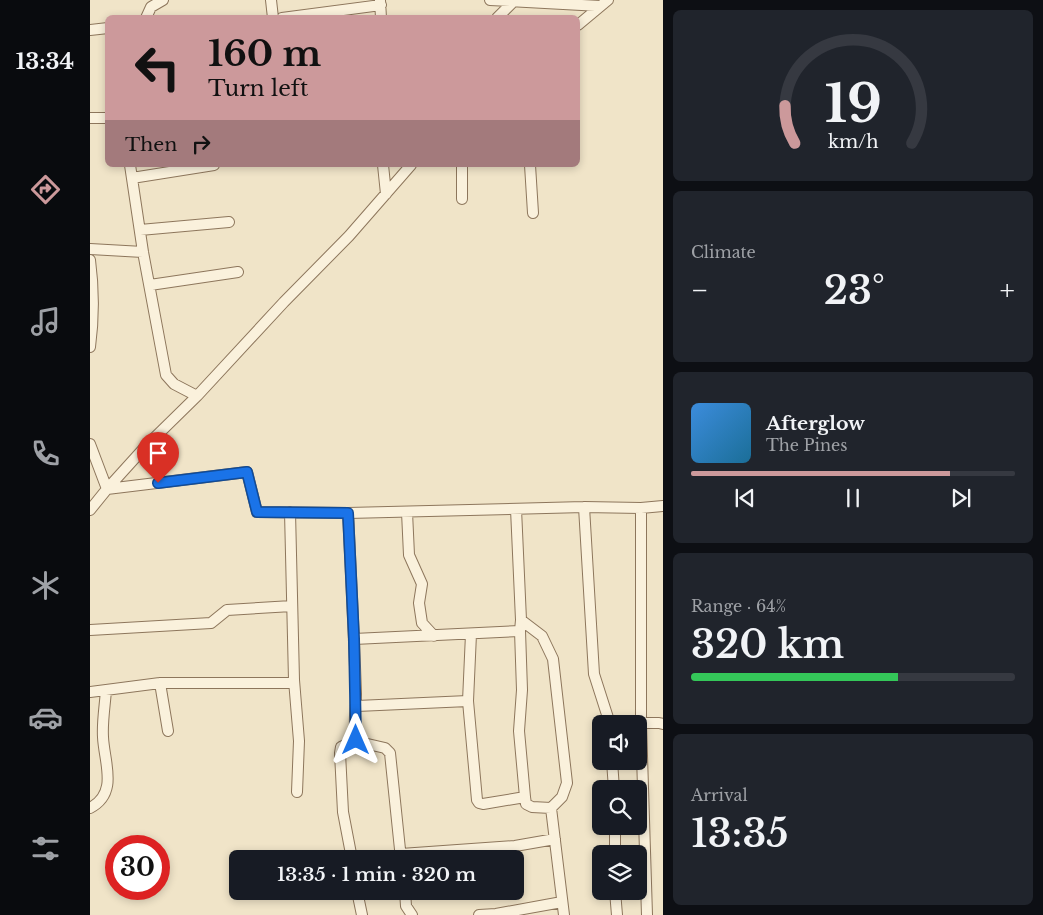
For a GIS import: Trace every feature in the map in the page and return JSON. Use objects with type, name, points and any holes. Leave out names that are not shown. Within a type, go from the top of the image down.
[{"type":"street","points":[[147,15],[151,7],[163,0]]},
{"type":"street","points":[[271,0],[273,15]]},
{"type":"street","points":[[490,0],[604,3]]},
{"type":"street","points":[[500,15],[514,1]]},
{"type":"street","points":[[301,15],[381,2],[381,15]]},
{"type":"street","points":[[580,23],[604,3]]},
{"type":"street","points":[[90,30],[105,28]]},
{"type":"street","points":[[90,118],[105,118]]},
{"type":"street","points":[[130,167],[143,252],[166,375],[174,384],[197,396]]},
{"type":"street","points":[[132,178],[201,167]]},
{"type":"street","points":[[383,167],[386,194]]},
{"type":"street","points":[[90,510],[145,447],[197,396],[284,302],[350,236],[409,167]]},
{"type":"street","points":[[462,167],[462,199]]},
{"type":"street","points":[[530,167],[533,214]]},
{"type":"street","points":[[140,230],[229,222]]},
{"type":"street","points":[[90,248],[143,252]]},
{"type":"street","points":[[90,260],[94,288],[94,320],[90,347]]},
{"type":"street","points":[[150,285],[238,272]]},
{"type":"street","points":[[90,444],[107,489]]},
{"type":"street","points":[[107,489],[247,472],[257,512],[348,513],[584,507],[641,508],[663,506]]},
{"type":"street","points":[[584,507],[594,674],[607,715]]},
{"type":"street","points":[[641,508],[641,715]]},
{"type":"street","points":[[516,509],[522,690],[519,737],[525,797],[526,804],[529,807],[551,808],[562,797],[567,783],[554,662],[542,636],[521,620]]},
{"type":"street","points":[[290,512],[294,683],[299,741],[297,792]]},
{"type":"street","points":[[406,512],[409,554],[422,584],[418,603],[422,623],[434,636]]},
{"type":"street","points":[[348,513],[354,639],[356,740]]},
{"type":"street","points":[[90,630],[211,623],[227,610],[292,606]]},
{"type":"street","points":[[354,639],[520,631]]},
{"type":"street","points":[[472,634],[468,701],[478,801],[483,804],[525,797]]},
{"type":"street","points":[[90,692],[160,682],[294,683]]},
{"type":"street","points":[[160,682],[168,731]]},
{"type":"street","points":[[90,808],[102,798],[108,786],[102,737],[106,690]]},
{"type":"street","points":[[356,706],[468,701]]},
{"type":"street","points":[[647,724],[663,724]]},
{"type":"street","points":[[356,740],[385,748],[390,753],[400,850]]},
{"type":"street","points":[[350,850],[344,812],[340,753],[342,747],[356,740]]},
{"type":"street","points":[[642,770],[647,915]]},
{"type":"street","points":[[551,808],[564,915]]},
{"type":"street","points":[[469,850],[515,846],[555,839]]},
{"type":"street","points":[[359,900],[362,915]]},
{"type":"street","points":[[406,900],[406,906],[412,915]]},
{"type":"street","points":[[615,900],[616,915]]},
{"type":"street","points":[[479,915],[496,914],[562,902]]},
{"type":"route","points":[[158,483],[247,472],[257,512],[348,513],[354,639],[356,740]]}]
